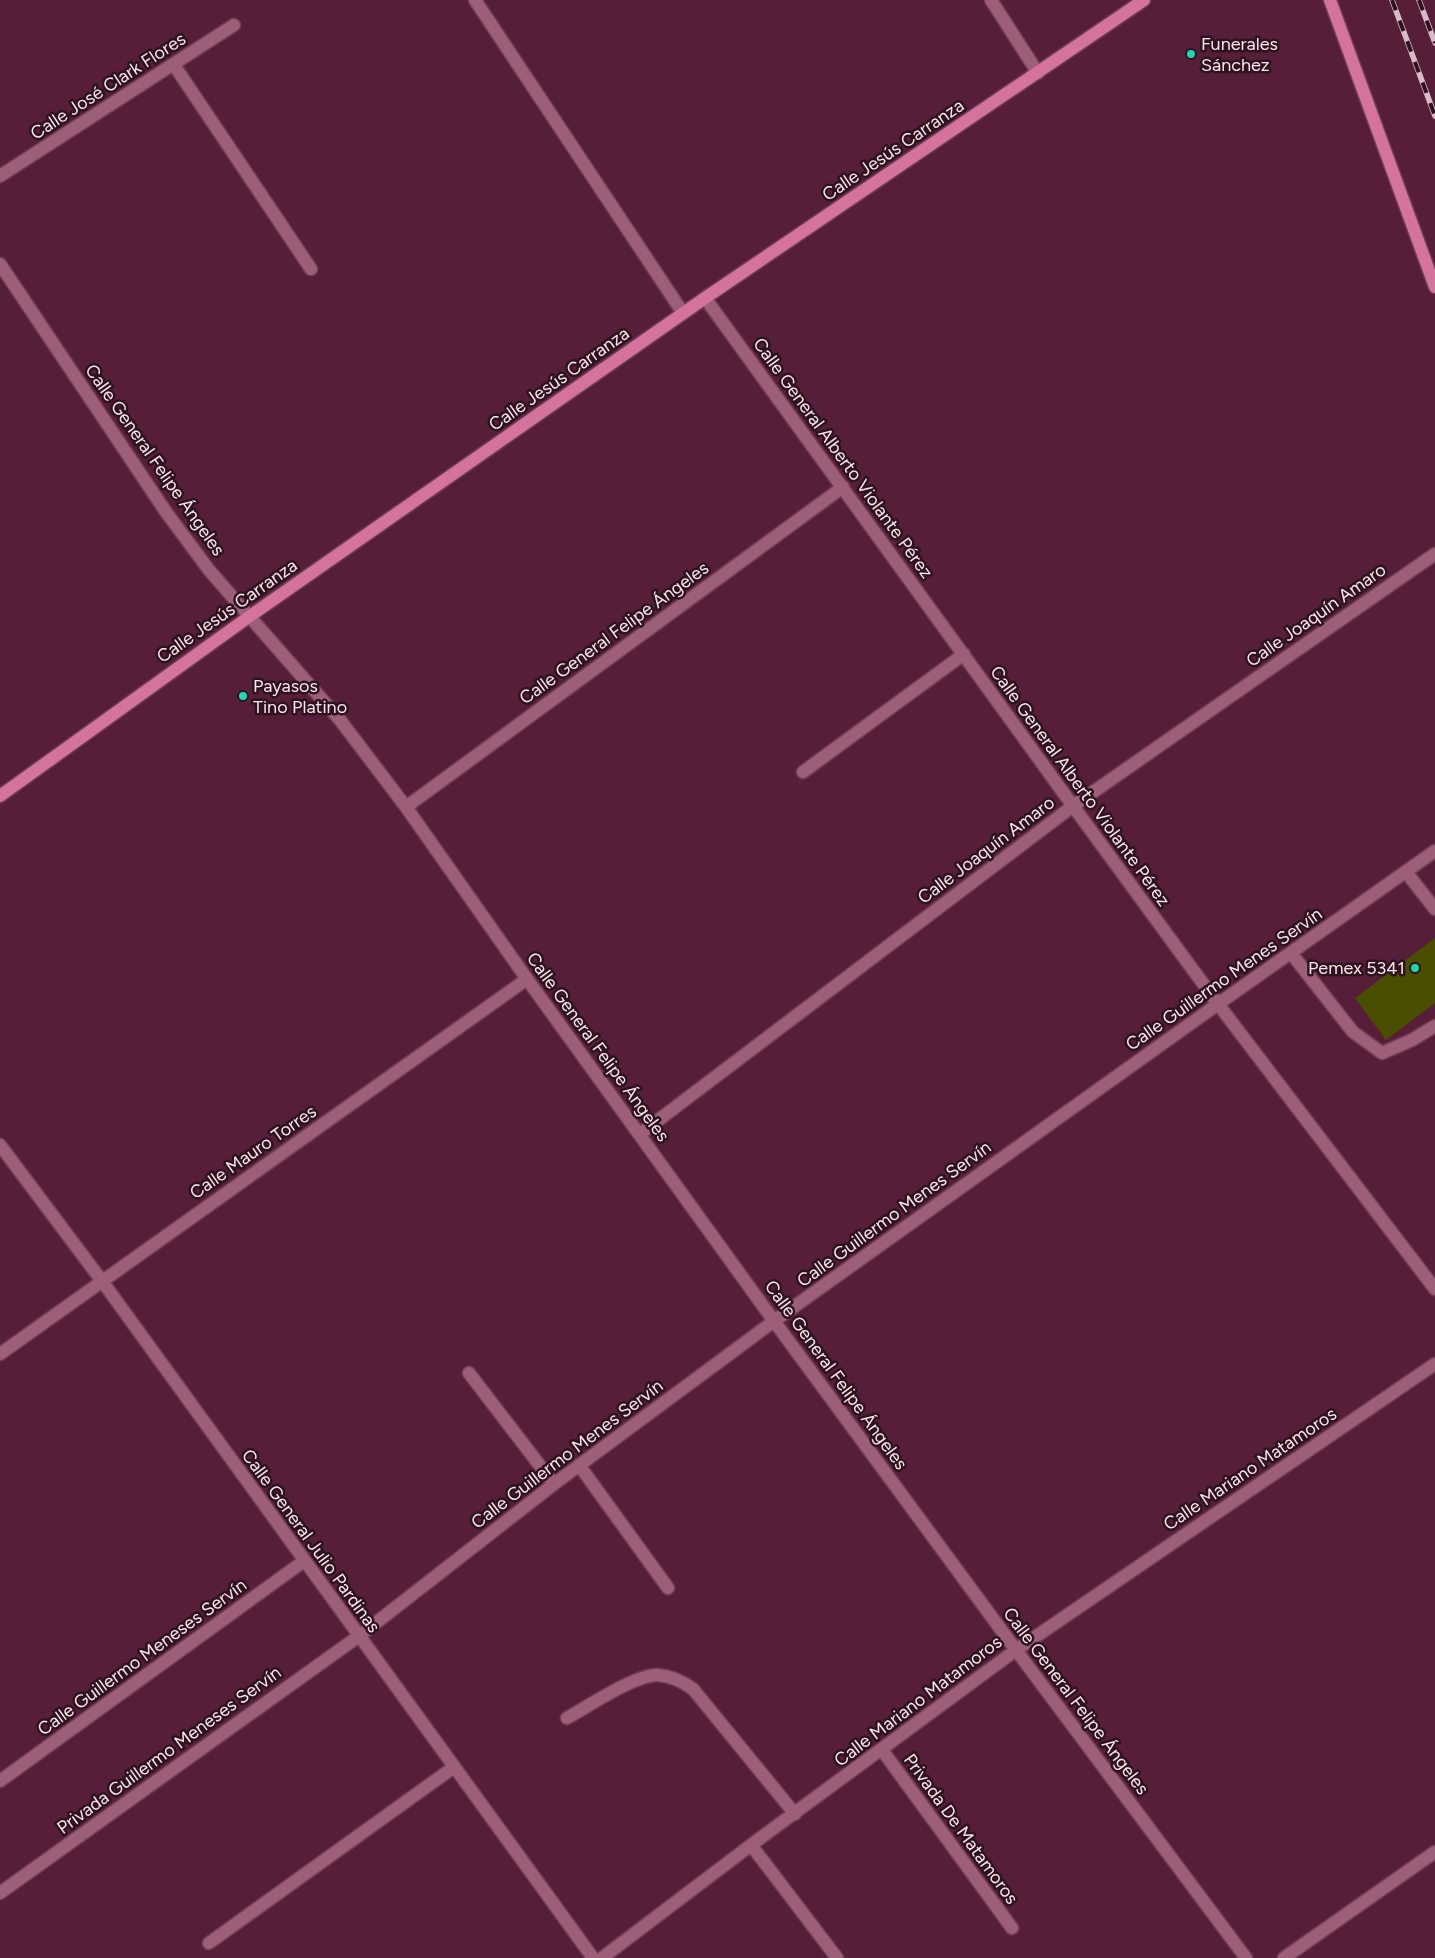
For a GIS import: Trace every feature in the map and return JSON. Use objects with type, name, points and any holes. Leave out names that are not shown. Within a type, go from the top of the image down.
[{"type":"main road","name":"Calle Jesús Carranza","points":[[0,796],[250,616],[683,313],[1038,74],[1144,0]]},
{"type":"main road","points":[[1330,0],[1435,287]]},
{"type":"street","points":[[475,0],[683,313]]},
{"type":"street","points":[[991,0],[1038,74]]},
{"type":"street","name":"Calle José Clark Flores","points":[[0,176],[234,25]]},
{"type":"street","points":[[174,65],[311,269]]},
{"type":"street","name":"Calle General Felipe Ángeles","points":[[0,264],[166,512],[209,570],[340,720],[406,807],[527,979],[774,1321],[1246,1958]]},
{"type":"street","name":"Calle General Alberto Violante Pérez","points":[[705,298],[1218,1004],[1435,1289]]},
{"type":"street","name":"Calle General Felipe Ángeles","points":[[406,807],[843,487]]},
{"type":"street","name":"Calle Joaquín Amaro","points":[[640,1134],[1073,806],[1435,554]]},
{"type":"street","points":[[803,772],[964,654]]},
{"type":"street","name":"Calle Guillermo Menes Servín","points":[[359,1636],[579,1465],[774,1321],[1435,851]]},
{"type":"street","points":[[1406,872],[1435,909]]},
{"type":"street","points":[[1291,953],[1353,1032],[1382,1053],[1412,1040],[1435,1026]]},
{"type":"street","name":"Calle Mauro Torres","points":[[0,1354],[527,979]]},
{"type":"street","name":"Calle General Julio Pardinas","points":[[0,1145],[102,1281],[593,1958]]},
{"type":"street","name":"Calle Mariano Matamoros","points":[[602,1958],[751,1845],[1016,1650],[1435,1364]]},
{"type":"street","points":[[470,1373],[554,1484]]},
{"type":"street","points":[[579,1465],[668,1588]]},
{"type":"street","name":"Calle Guillermo Meneses Servín","points":[[0,1781],[304,1560]]},
{"type":"street","name":"Privada Guillermo Meneses Servín","points":[[0,1893],[359,1636]]},
{"type":"street","points":[[567,1718],[634,1681],[656,1675],[680,1679],[693,1689],[795,1814]]},
{"type":"street","name":"Privada De Matamoros","points":[[882,1750],[1012,1928]]},
{"type":"street","points":[[209,1943],[454,1767]]},
{"type":"street","points":[[751,1845],[837,1958]]},
{"type":"street","points":[[1284,1958],[1435,1852]]},
{"type":"building","name":"Pemex 5341","points":[[1435,938],[1435,1003],[1386,1040],[1355,998]]},
{"type":"railway","points":[[1392,0],[1435,116]]},
{"type":"railway","points":[[1419,0],[1435,43]]},
{"type":"place","name":"Funerales Sánchez","points":[[1191,54]]},
{"type":"place","name":"Payasos Tino Platino","points":[[243,696]]},
{"type":"place","name":"Pemex 5341","points":[[1415,968]]}]
